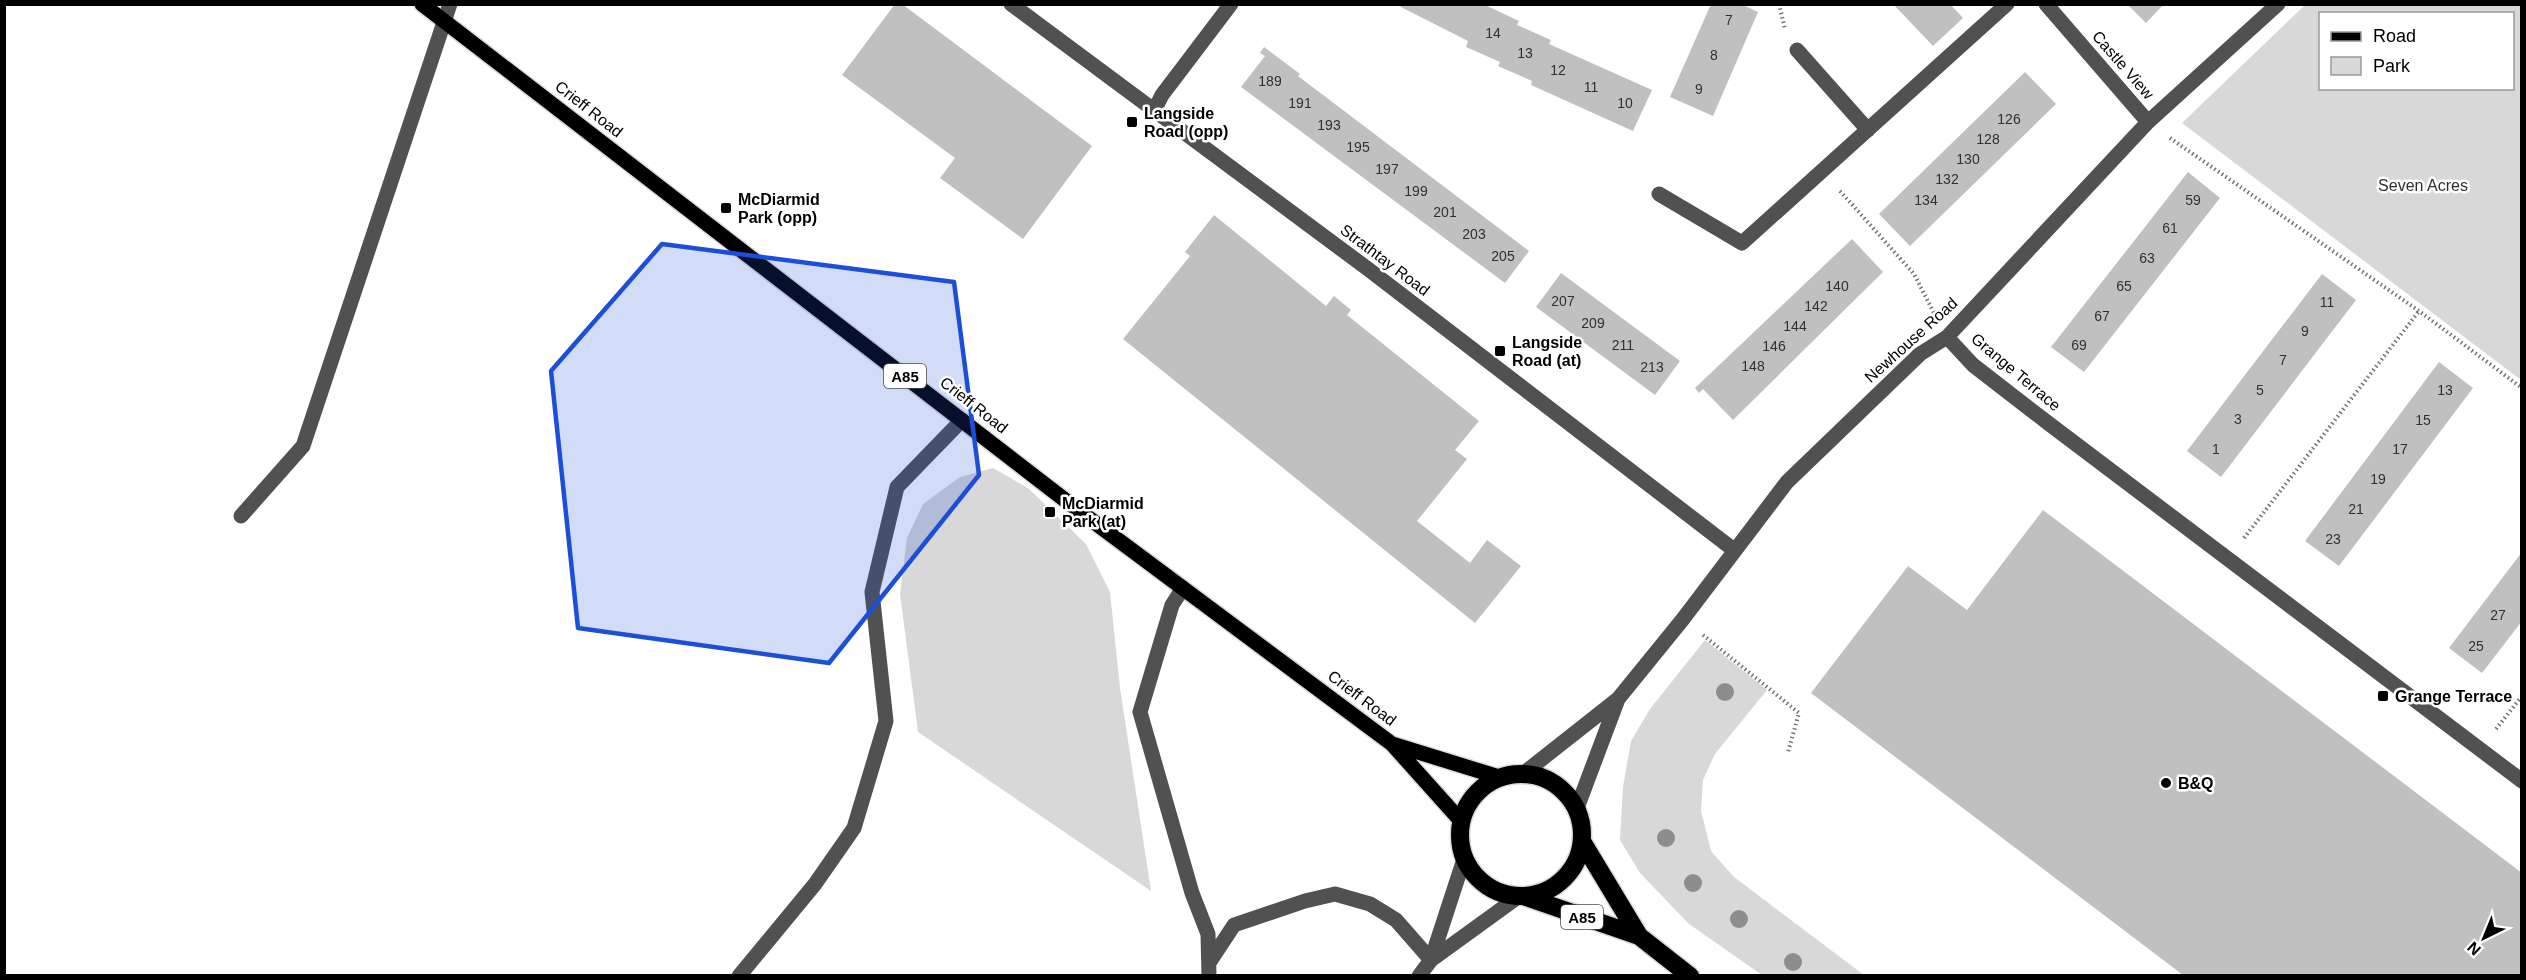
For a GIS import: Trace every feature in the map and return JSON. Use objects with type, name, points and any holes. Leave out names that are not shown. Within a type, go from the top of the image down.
[{"type":"highway","points":[[1524,773],[1543,777],[1560,786],[1577,808],[1583,826],[1583,843],[1574,868],[1554,888],[1522,897],[1489,888],[1474,875],[1464,859],[1460,842],[1461,821],[1469,802],[1482,787],[1499,777],[1524,773]]},
{"type":"highway","name":"A85","points":[[1583,843],[1639,936]]},
{"type":"highway","name":"A85","points":[[1522,897],[1639,936],[1690,975]]},
{"type":"main road","name":"Crieff Road","points":[[422,4],[962,420],[1392,744],[1461,821]]},
{"type":"main road","name":"Crieff Road","points":[[1392,744],[1499,777]]},
{"type":"street","points":[[241,516],[303,446],[450,4]]},
{"type":"street","name":"Strathtay Road","points":[[1011,4],[1368,269],[1734,550]]},
{"type":"street","points":[[1155,111],[1162,95],[1231,4]]},
{"type":"street","points":[[1659,194],[1742,243],[2007,4]]},
{"type":"street","name":"Castle View","points":[[2046,4],[2148,122]]},
{"type":"street","name":"Newhouse Road","points":[[1524,773],[1618,699],[1683,619],[1787,482],[1920,354],[1947,337],[2148,122],[2278,4]]},
{"type":"street","points":[[1797,50],[1868,130]]},
{"type":"street","name":"Grange Terrace","points":[[1947,337],[1973,365],[2522,782]]},
{"type":"street","points":[[740,975],[815,884],[854,828],[886,721],[872,592],[897,488],[962,420]]},
{"type":"street","points":[[1183,588],[1172,605],[1140,712],[1192,892],[1208,934],[1209,969]]},
{"type":"street","name":"Newhouse Road","points":[[1577,808],[1618,699]]},
{"type":"street","points":[[1431,960],[1464,859]]},
{"type":"street","points":[[1209,969],[1234,926],[1305,901],[1335,894],[1370,904],[1396,920],[1431,960]]},
{"type":"street","points":[[1419,975],[1431,960],[1522,897]]},
{"type":"path","points":[[2148,122],[2419,311],[2522,388]]},
{"type":"path","points":[[1822,171],[1914,274],[1947,337]]},
{"type":"path","points":[[2228,559],[2419,311]]},
{"type":"path","points":[[1683,619],[1799,713],[1788,752]]},
{"type":"path","points":[[2480,750],[2522,696]]},
{"type":"highlighted area","points":[[662,244],[954,282],[979,475],[829,663],[578,628],[551,371]]},
{"type":"green space","name":"Seven Acres","points":[[2305,5],[2521,5],[2521,380],[2182,123]]},
{"type":"green space","points":[[993,468],[1028,488],[1086,544],[1110,592],[1120,688],[1151,891],[918,732],[900,594],[907,538],[923,504],[960,477]]},
{"type":"green space","points":[[1705,640],[1767,690],[1715,754],[1703,780],[1701,811],[1711,851],[1734,877],[1864,975],[1762,975],[1689,924],[1640,873],[1620,840],[1623,787],[1631,741],[1650,709]]},
{"type":"building","points":[[895,4],[902,4],[1092,146],[1023,239],[940,178],[955,158],[842,75]]},
{"type":"building","points":[[1711,4],[1741,4],[1758,12],[1713,116],[1670,97]]},
{"type":"building","points":[[1893,4],[1950,4],[1963,18],[1933,46]]},
{"type":"building","points":[[2127,4],[2164,4],[2146,23]]},
{"type":"building","points":[[1397,5],[1485,5],[1519,21],[1517,25],[1551,40],[1549,44],[1652,90],[1633,131],[1531,85],[1532,81],[1498,66],[1500,62],[1466,47],[1468,41]]},
{"type":"building","points":[[1264,47],[1300,74],[1298,76],[1529,251],[1505,283],[1241,87],[1265,56],[1260,53]]},
{"type":"building","points":[[2025,72],[2056,104],[1910,246],[1879,214]]},
{"type":"building","points":[[2188,172],[2220,198],[2084,372],[2051,347]]},
{"type":"building","points":[[1214,215],[1326,306],[1334,296],[1351,310],[1347,315],[1479,421],[1455,450],[1467,459],[1417,521],[1470,563],[1487,540],[1521,566],[1475,623],[1123,339],[1190,256],[1185,252]]},
{"type":"building","points":[[1852,239],[1883,272],[1733,420],[1703,389],[1699,393],[1695,388]]},
{"type":"building","points":[[1561,273],[1680,361],[1655,395],[1536,307]]},
{"type":"building","points":[[2322,274],[2356,300],[2221,477],[2187,451]]},
{"type":"building","points":[[2439,362],[2473,388],[2339,566],[2305,541]]},
{"type":"building","name":"B&Q","points":[[2043,510],[2522,873],[2522,975],[2183,975],[1811,693],[1908,566],[1967,610]]},
{"type":"building","points":[[2522,552],[2522,621],[2482,673],[2449,648]]},
{"type":"place","name":"Langside Road (opp)","points":[[1132,122]]},
{"type":"place","name":"McDiarmid Park (opp)","points":[[726,208]]},
{"type":"place","name":"Langside Road (at)","points":[[1500,351]]},
{"type":"place","name":"McDiarmid Park (at)","points":[[1050,512]]},
{"type":"place","name":"Grange Terrace","points":[[2383,696]]},
{"type":"place","name":"B&Q","points":[[2166,783]]}]
